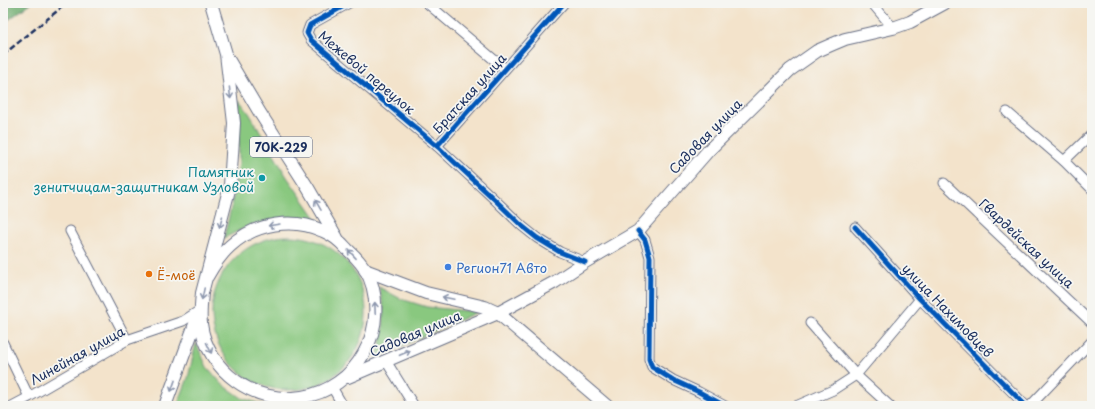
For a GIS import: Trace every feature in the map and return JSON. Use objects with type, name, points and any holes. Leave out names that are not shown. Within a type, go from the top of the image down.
[{"type":"main road","name":"Садовая улица","points":[[343,379],[498,313],[555,282],[585,262],[638,231],[708,151],[790,70],[817,51],[832,44],[845,39],[893,28],[910,22],[945,3]]},
{"type":"main road","name":"70К-229","points":[[213,8],[226,54],[234,123],[230,186],[202,294],[200,310],[201,325],[211,352],[218,365],[240,384],[266,396],[296,398],[310,396],[332,387],[343,379],[357,364],[368,347],[375,322],[376,308],[371,282],[366,270],[355,256],[338,239],[308,188],[260,113],[226,54]]},
{"type":"main road","name":"70К-229","points":[[207,277],[221,255],[230,246],[246,234],[264,227],[290,223],[303,225],[324,231],[338,239]]},
{"type":"main road","name":"Садовая улица","points":[[366,270],[426,293],[485,307],[498,313]]},
{"type":"main road","name":"70К-229","points":[[165,406],[200,310]]},
{"type":"main road","points":[[498,313],[608,406]]},
{"type":"main road","name":"70К-229","points":[[296,406],[310,396]]},
{"type":"street","name":"Межевой переулок","points":[[349,3],[310,26],[307,33],[311,40],[437,146]]},
{"type":"street","points":[[427,3],[505,69]]},
{"type":"street","name":"Братская улица","points":[[564,3],[437,146],[522,226],[537,238],[560,252],[585,262]]},
{"type":"street","points":[[872,3],[893,28]]},
{"type":"street","points":[[1007,112],[1064,161],[1092,188]]},
{"type":"street","points":[[1064,161],[1092,134]]},
{"type":"street","name":"Гвардейская улица","points":[[944,182],[1092,323]]},
{"type":"street","name":"улица Нахимовцев","points":[[855,227],[920,299],[1026,406]]},
{"type":"street","points":[[70,231],[127,340]]},
{"type":"street","points":[[638,231],[645,240],[650,257],[649,359],[652,367],[673,380],[725,406]]},
{"type":"street","points":[[796,406],[833,390],[856,375],[920,299]]},
{"type":"street","name":"Линейная улица","points":[[12,406],[127,340],[183,321],[200,310]]},
{"type":"street","points":[[810,323],[856,375],[890,406]]},
{"type":"street","points":[[1030,406],[1092,341]]},
{"type":"street","points":[[3,343],[29,397]]},
{"type":"street","points":[[386,360],[414,406]]},
{"type":"street","points":[[332,387],[343,406]]},
{"type":"green space","points":[[3,3],[31,3],[3,24]]},
{"type":"green space","points":[[239,100],[249,113],[287,177],[320,224],[290,217],[253,224],[224,238],[239,163]]},
{"type":"green space","points":[[281,236],[297,236],[311,239],[325,245],[344,258],[353,270],[363,291],[366,313],[363,335],[353,356],[344,368],[332,377],[311,387],[297,390],[281,390],[267,387],[253,381],[240,373],[229,362],[215,335],[212,321],[212,305],[215,291],[221,277],[229,264],[240,253],[267,239]]},
{"type":"green space","points":[[379,287],[401,299],[427,307],[477,312],[377,357],[383,331],[384,309]]},
{"type":"green space","points":[[196,343],[207,367],[222,384],[242,398],[267,406],[177,406],[188,378]]},
{"type":"railway","points":[[3,55],[67,3]]},
{"type":"cycle path","points":[[349,3],[310,25],[307,33],[311,40],[437,146]]},
{"type":"cycle path","points":[[564,3],[437,146],[522,226],[537,238],[560,252],[585,262]]},
{"type":"cycle path","points":[[855,227],[920,299],[1026,406]]},
{"type":"cycle path","points":[[638,231],[645,240],[650,257],[649,359],[652,367],[673,380],[725,406]]},
{"type":"place","name":"Памятник зенитчицам-защитникам Узловой","points":[[262,178]]},
{"type":"place","name":"Регион71 Авто","points":[[448,267]]},
{"type":"place","name":"Ё-моё","points":[[149,274]]}]
